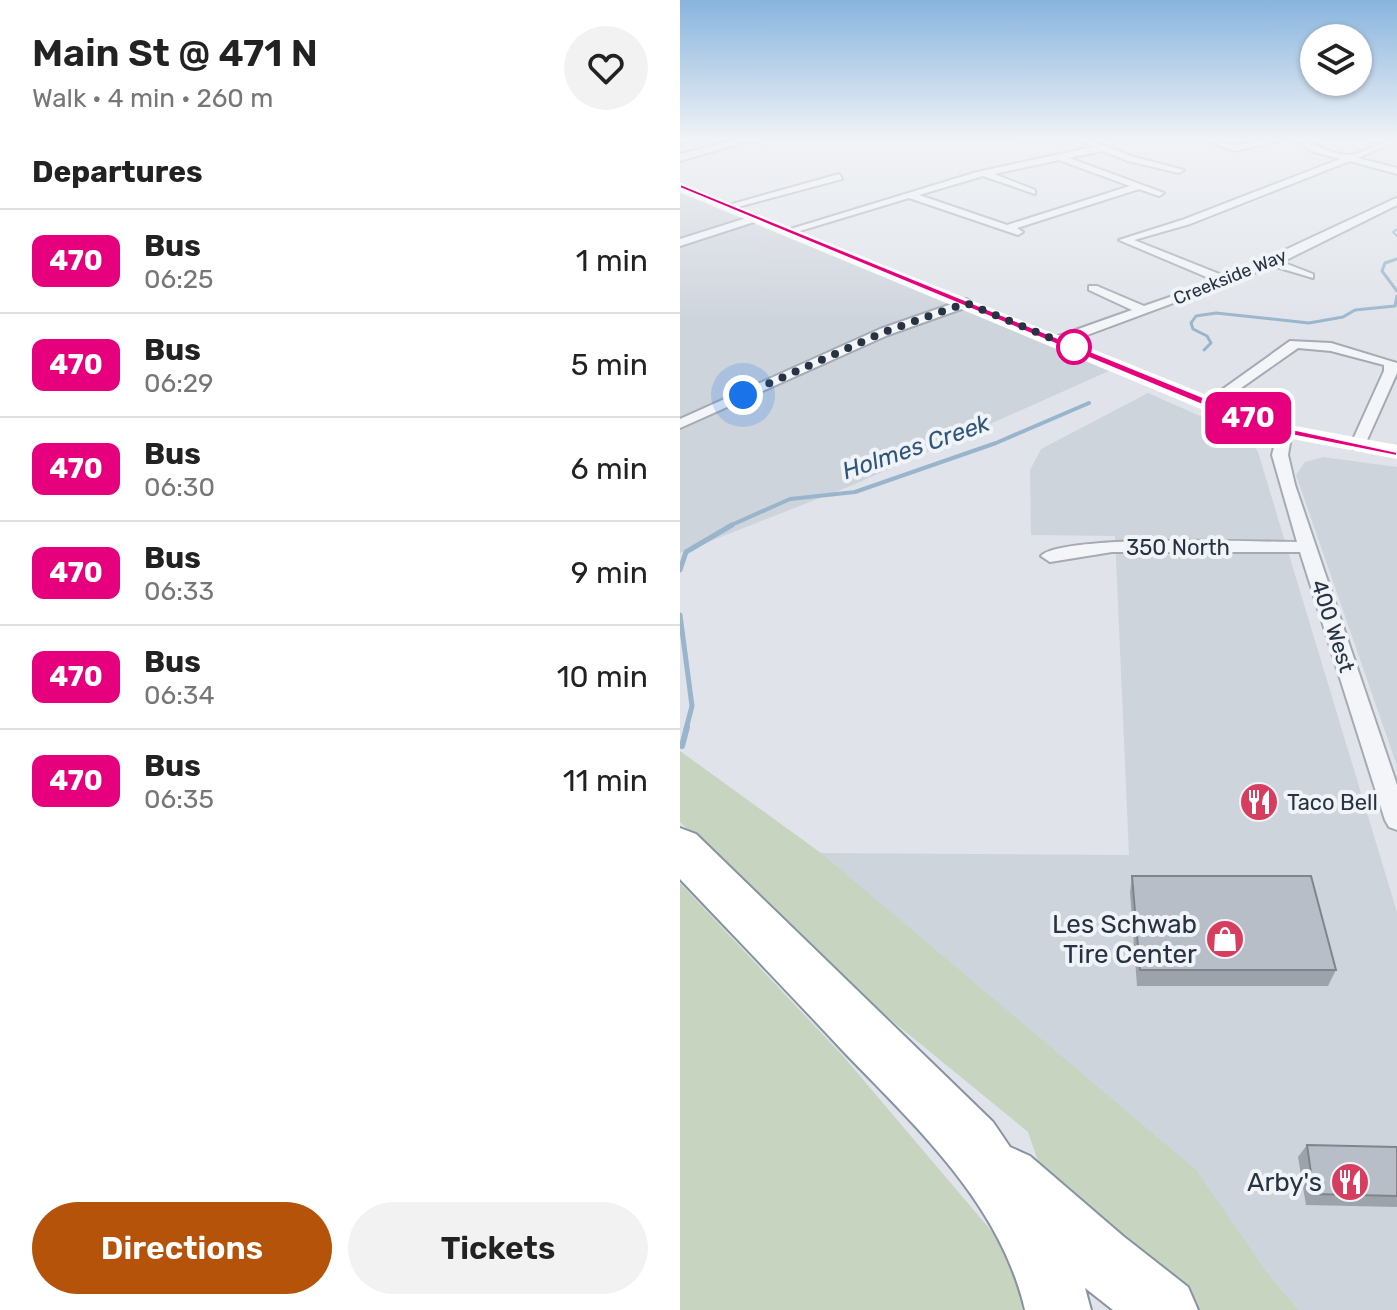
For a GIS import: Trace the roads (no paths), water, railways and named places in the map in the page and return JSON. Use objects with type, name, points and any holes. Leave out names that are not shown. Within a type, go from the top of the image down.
[{"type":"highway","points":[[680,848],[972,1143],[1100,1259],[1165,1310]]},
{"type":"highway","points":[[972,1143],[1019,1214],[1050,1278],[1058,1310]]},
{"type":"main road","points":[[717,201],[1209,404],[1285,431],[1397,452]]},
{"type":"street","points":[[730,206],[748,201]]},
{"type":"street","points":[[789,231],[889,201]]},
{"type":"street","points":[[927,201],[1028,235]]},
{"type":"street","points":[[1007,228],[1091,201]]},
{"type":"street","points":[[1227,281],[1124,240],[1242,201]]},
{"type":"street","name":"Creekside Way","points":[[1058,341],[1227,281],[1397,201]]},
{"type":"street","points":[[680,243],[756,218]]},
{"type":"street","points":[[1273,262],[1309,276]]},
{"type":"street","points":[[1093,288],[1144,311]]},
{"type":"street","points":[[680,424],[884,332],[966,303]]},
{"type":"street","points":[[1209,404],[1295,344],[1310,343],[1390,363],[1391,371],[1358,446]]},
{"type":"street","name":"400 West","points":[[1285,431],[1280,455],[1397,820]]},
{"type":"street","name":"350 North","points":[[1050,556],[1112,547],[1308,547]]},
{"type":"waterway","name":"Holmes Creek","points":[[1397,229],[1393,232],[1397,236]]},
{"type":"waterway","name":"Holmes Creek","points":[[1397,259],[1385,263],[1382,271],[1397,291]]},
{"type":"waterway","name":"Holmes Creek","points":[[1204,350],[1211,343],[1207,336],[1193,329],[1191,323],[1196,316],[1216,313],[1309,323],[1343,317],[1355,310],[1395,306],[1397,296]]},
{"type":"waterway","name":"Holmes Creek","points":[[727,527],[790,499],[855,492],[996,443],[1089,403]]},
{"type":"waterway","name":"Holmes Creek","points":[[680,570],[686,552],[732,525]]},
{"type":"waterway","name":"Holmes Creek","points":[[680,615],[692,706],[686,729]]},
{"type":"waterway","name":"Holmes Creek","points":[[682,746],[687,727]]},
{"type":"place","name":"Taco Bell","points":[[1259,802]]},
{"type":"place","name":"Les Schwab Tire Center","points":[[1225,939]]},
{"type":"place","name":"Arby's","points":[[1350,1182]]}]
